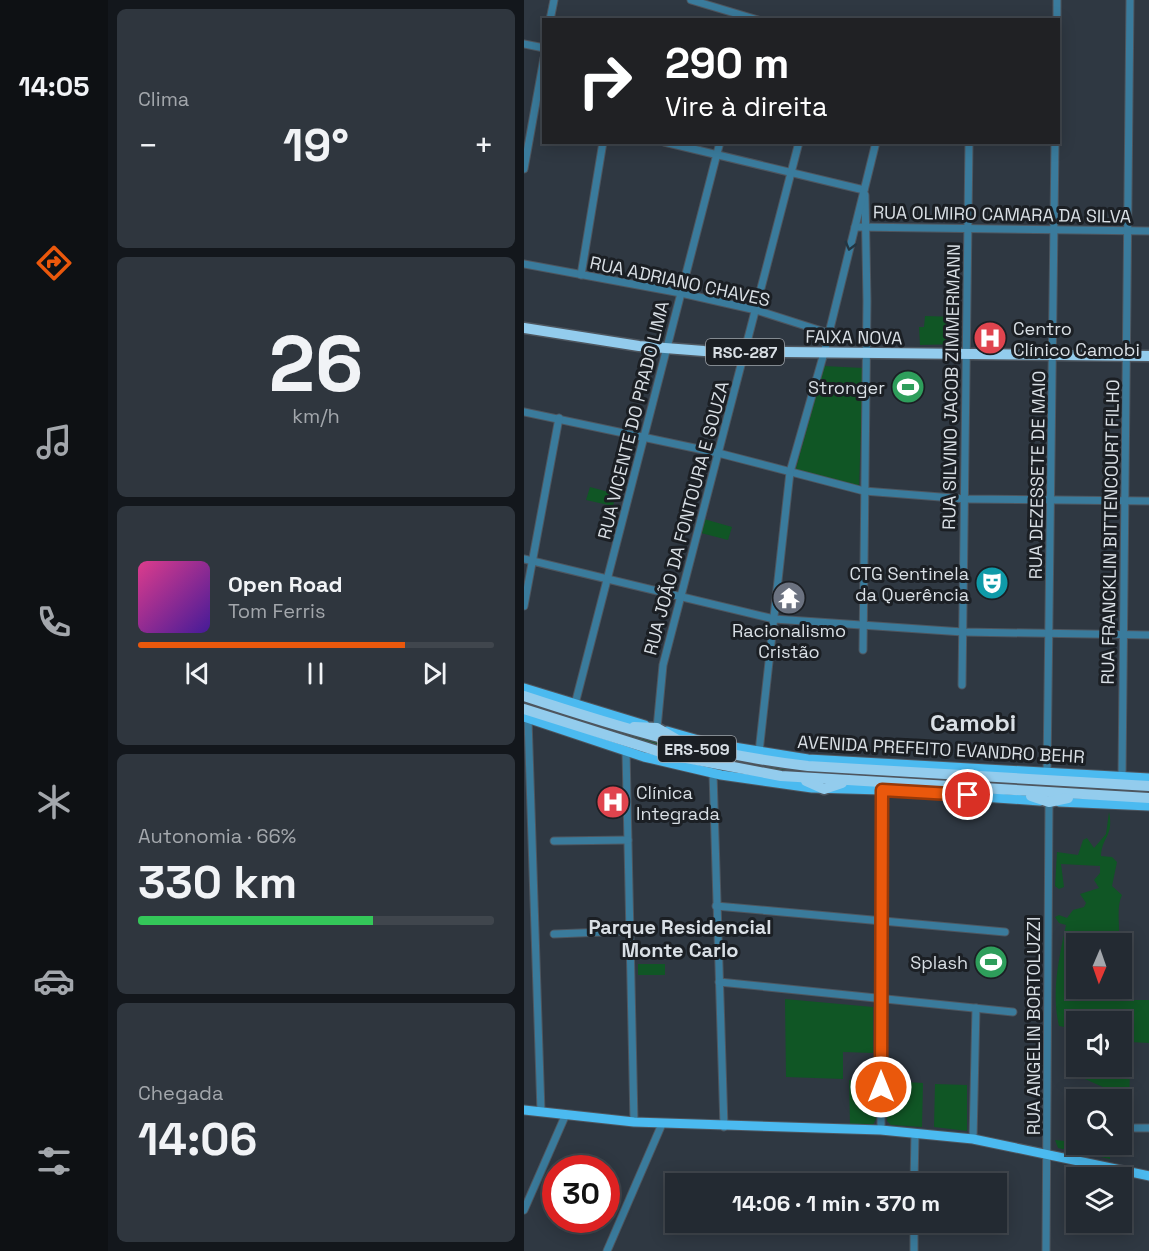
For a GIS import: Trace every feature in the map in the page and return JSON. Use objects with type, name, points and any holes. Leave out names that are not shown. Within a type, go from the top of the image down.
[{"type":"highway","name":"FAIXA NOVA","points":[[524,328],[667,348],[745,352],[1150,356]]},
{"type":"highway","name":"AVENIDA PREFEITO EVANDRO BEHR","points":[[524,696],[689,747],[791,765],[1150,786]]},
{"type":"highway","name":"AVENIDA PREFEITO EVANDRO BEHR","points":[[525,715],[670,755],[797,778],[850,781],[883,786],[1150,798]]},
{"type":"highway","name":"ERS-509","points":[[618,726],[657,728],[689,747]]},
{"type":"highway","name":"ERS-509","points":[[883,786],[906,771],[929,765],[943,773]]},
{"type":"highway","name":"ERS-509","points":[[797,778],[824,789],[850,781]]},
{"type":"highway","name":"ERS-509","points":[[1013,791],[1049,802],[1085,795]]},
{"type":"main road","name":"AVENIDA PREFEITO EVANDRO BEHR","points":[[524,688],[709,743],[759,752],[808,759],[1150,778]]},
{"type":"main road","name":"AVENIDA PREFEITO EVANDRO BEHR","points":[[525,715],[626,751],[713,773],[824,789],[883,786],[1049,802],[1150,806]]},
{"type":"main road","points":[[524,1110],[662,1124],[881,1130],[973,1139],[1150,1176]]},
{"type":"street","points":[[550,18],[554,0]]},
{"type":"street","points":[[691,0],[751,18]]},
{"type":"street","points":[[1057,0],[1057,18]]},
{"type":"street","name":"RUA FRANCKLIN BITTENCOURT FILHO","points":[[1122,776],[1130,0]]},
{"type":"street","points":[[524,44],[542,48]]},
{"type":"street","points":[[524,170],[542,69]]},
{"type":"street","points":[[533,118],[542,120]]},
{"type":"street","points":[[581,275],[603,144]]},
{"type":"street","points":[[673,144],[864,190]]},
{"type":"street","name":"RUA VICENTE DO PRADO LIMA","points":[[575,704],[720,144]]},
{"type":"street","name":"RUA JOÃO DA FONTOURA E SOUZA","points":[[657,728],[663,665],[798,144]]},
{"type":"street","points":[[759,752],[790,472],[824,353],[876,144]]},
{"type":"street","name":"RUA SILVINO JACOB ZIMMERMANN","points":[[962,685],[969,144]]},
{"type":"street","name":"RUA DEZESSETE DE MAIO","points":[[1047,771],[1055,144]]},
{"type":"street","points":[[863,650],[867,353],[867,227],[864,190]]},
{"type":"street","name":"RUA OLMIRO CAMARA DA SILVA","points":[[855,227],[1150,231]]},
{"type":"street","name":"RUA ADRIANO CHAVES","points":[[524,264],[681,293],[756,310],[828,333]]},
{"type":"street","points":[[524,412],[718,453],[864,491],[966,500],[1150,501]]},
{"type":"street","points":[[524,606],[559,418]]},
{"type":"street","points":[[524,559],[774,619],[963,632],[1150,635]]},
{"type":"street","points":[[525,715],[541,1112]]},
{"type":"street","points":[[626,751],[634,1122]]},
{"type":"street","points":[[713,773],[724,1127]]},
{"type":"street","points":[[881,1130],[883,786]]},
{"type":"street","name":"RUA ANGELIN BORTOLUZZI","points":[[1046,1251],[1049,802]]},
{"type":"street","points":[[554,841],[628,840]]},
{"type":"street","points":[[716,906],[1005,933]]},
{"type":"street","points":[[554,934],[630,931]]},
{"type":"street","points":[[719,982],[1013,1012]]},
{"type":"street","points":[[973,1139],[976,1008]]},
{"type":"street","points":[[524,1210],[566,1114]]},
{"type":"street","points":[[607,1251],[662,1124]]},
{"type":"street","points":[[1135,1128],[1150,1128]]},
{"type":"street","points":[[914,1173],[915,1133]]},
{"type":"street","points":[[914,1233],[914,1251]]},
{"type":"green space","points":[[925,316],[958,317],[959,344],[920,345],[919,327],[924,327]]},
{"type":"green space","points":[[824,366],[863,368],[859,487],[795,472]]},
{"type":"green space","points":[[590,487],[616,494],[613,506],[586,500]]},
{"type":"green space","points":[[704,519],[732,527],[728,540],[701,533]]},
{"type":"green space","points":[[531,702],[643,738],[712,756],[779,766],[891,773],[885,779],[834,777],[749,767],[693,755],[611,732],[529,707]]},
{"type":"green space","points":[[1109,812],[1110,827],[1101,856],[1112,857],[1117,862],[1112,886],[1122,895],[1119,933],[1066,933],[1066,999],[1149,1000],[1149,1043],[1132,1042],[1132,1011],[1066,1011],[1066,1027],[1059,1026],[1056,988],[1066,925],[1059,923],[1055,917],[1059,915],[1067,918],[1073,910],[1084,907],[1086,903],[1080,894],[1099,888],[1094,880],[1100,873],[1100,866],[1061,864],[1064,887],[1059,889],[1055,886],[1057,852],[1078,855],[1083,840],[1087,838],[1094,848],[1106,834]]},
{"type":"green space","points":[[638,964],[665,964],[665,975],[638,975]]},
{"type":"green space","points":[[785,999],[873,1007],[873,1053],[843,1052],[843,1079],[786,1077]]},
{"type":"green space","points":[[1086,1077],[1130,1077],[1130,1089],[1105,1089],[1085,1079]]},
{"type":"green space","points":[[849,1080],[877,1081],[876,1119],[873,1125],[850,1124]]},
{"type":"green space","points":[[887,1081],[923,1083],[922,1127],[891,1125],[887,1121]]},
{"type":"green space","points":[[935,1084],[967,1085],[967,1131],[934,1127]]},
{"type":"green space","points":[[1055,1140],[1066,1141],[1066,1150],[1058,1148]]},
{"type":"green space","points":[[1091,1155],[1110,1155],[1110,1159]]},
{"type":"place","name":"Centro Clínico Camobi","points":[[990,338]]},
{"type":"place","name":"Stronger","points":[[908,387]]},
{"type":"place","name":"CTG Sentinela da Querência","points":[[992,583]]},
{"type":"place","name":"Racionalismo Cristão","points":[[789,598]]},
{"type":"place","name":"Clínica Integrada","points":[[613,802]]},
{"type":"place","name":"Splash","points":[[991,962]]},
{"type":"district","name":"Camobi","points":[[973,722]]},
{"type":"district","name":"Parque Residencial Monte Carlo","points":[[680,938]]},
{"type":"route","points":[[881,1087],[882,790],[968,795]]}]
